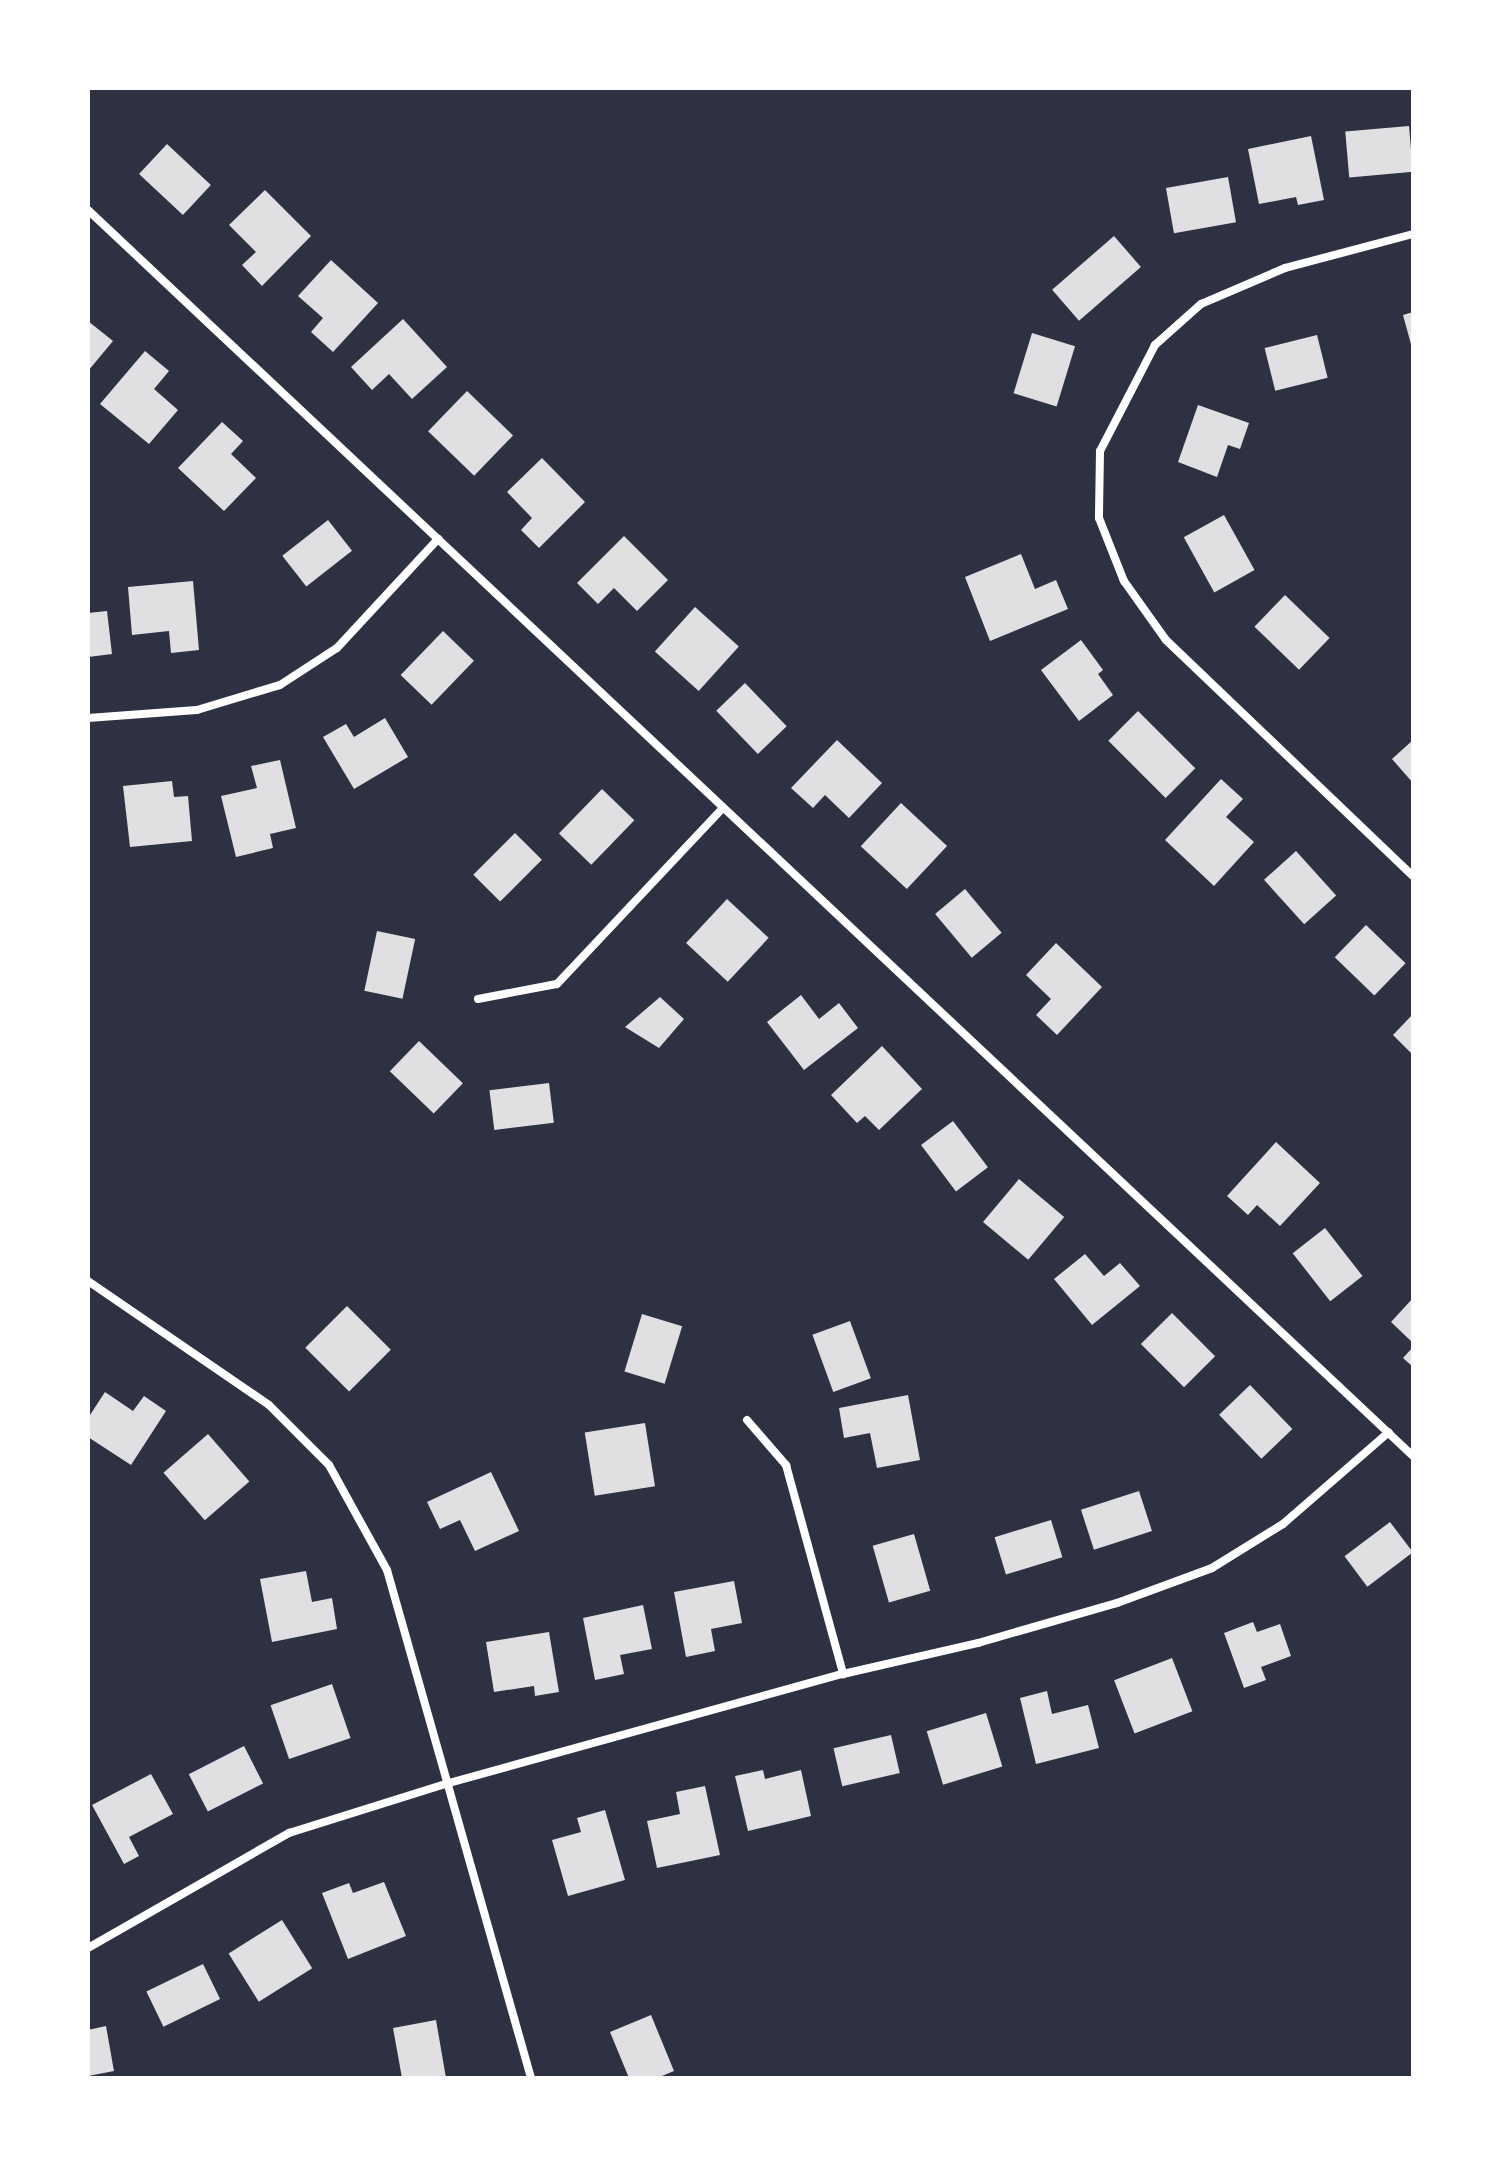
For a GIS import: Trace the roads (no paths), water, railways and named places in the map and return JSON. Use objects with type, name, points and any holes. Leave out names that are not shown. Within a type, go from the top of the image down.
[{"type":"street","points":[[88,210],[1413,1456]]},
{"type":"street","points":[[1413,234],[1285,268],[1201,304],[1155,345],[1100,451],[1099,518],[1124,581],[1166,640],[1413,876]]},
{"type":"street","points":[[88,718],[197,710],[280,685],[337,648],[438,539]]},
{"type":"street","points":[[478,999],[557,984],[723,808]]},
{"type":"street","points":[[88,1281],[269,1405],[329,1465],[387,1570],[531,2078]]},
{"type":"street","points":[[747,1420],[786,1465],[843,1674]]},
{"type":"street","points":[[88,1948],[289,1833],[449,1783],[843,1674],[992,1639],[1117,1603],[1212,1568],[1283,1524],[1389,1432]]}]
